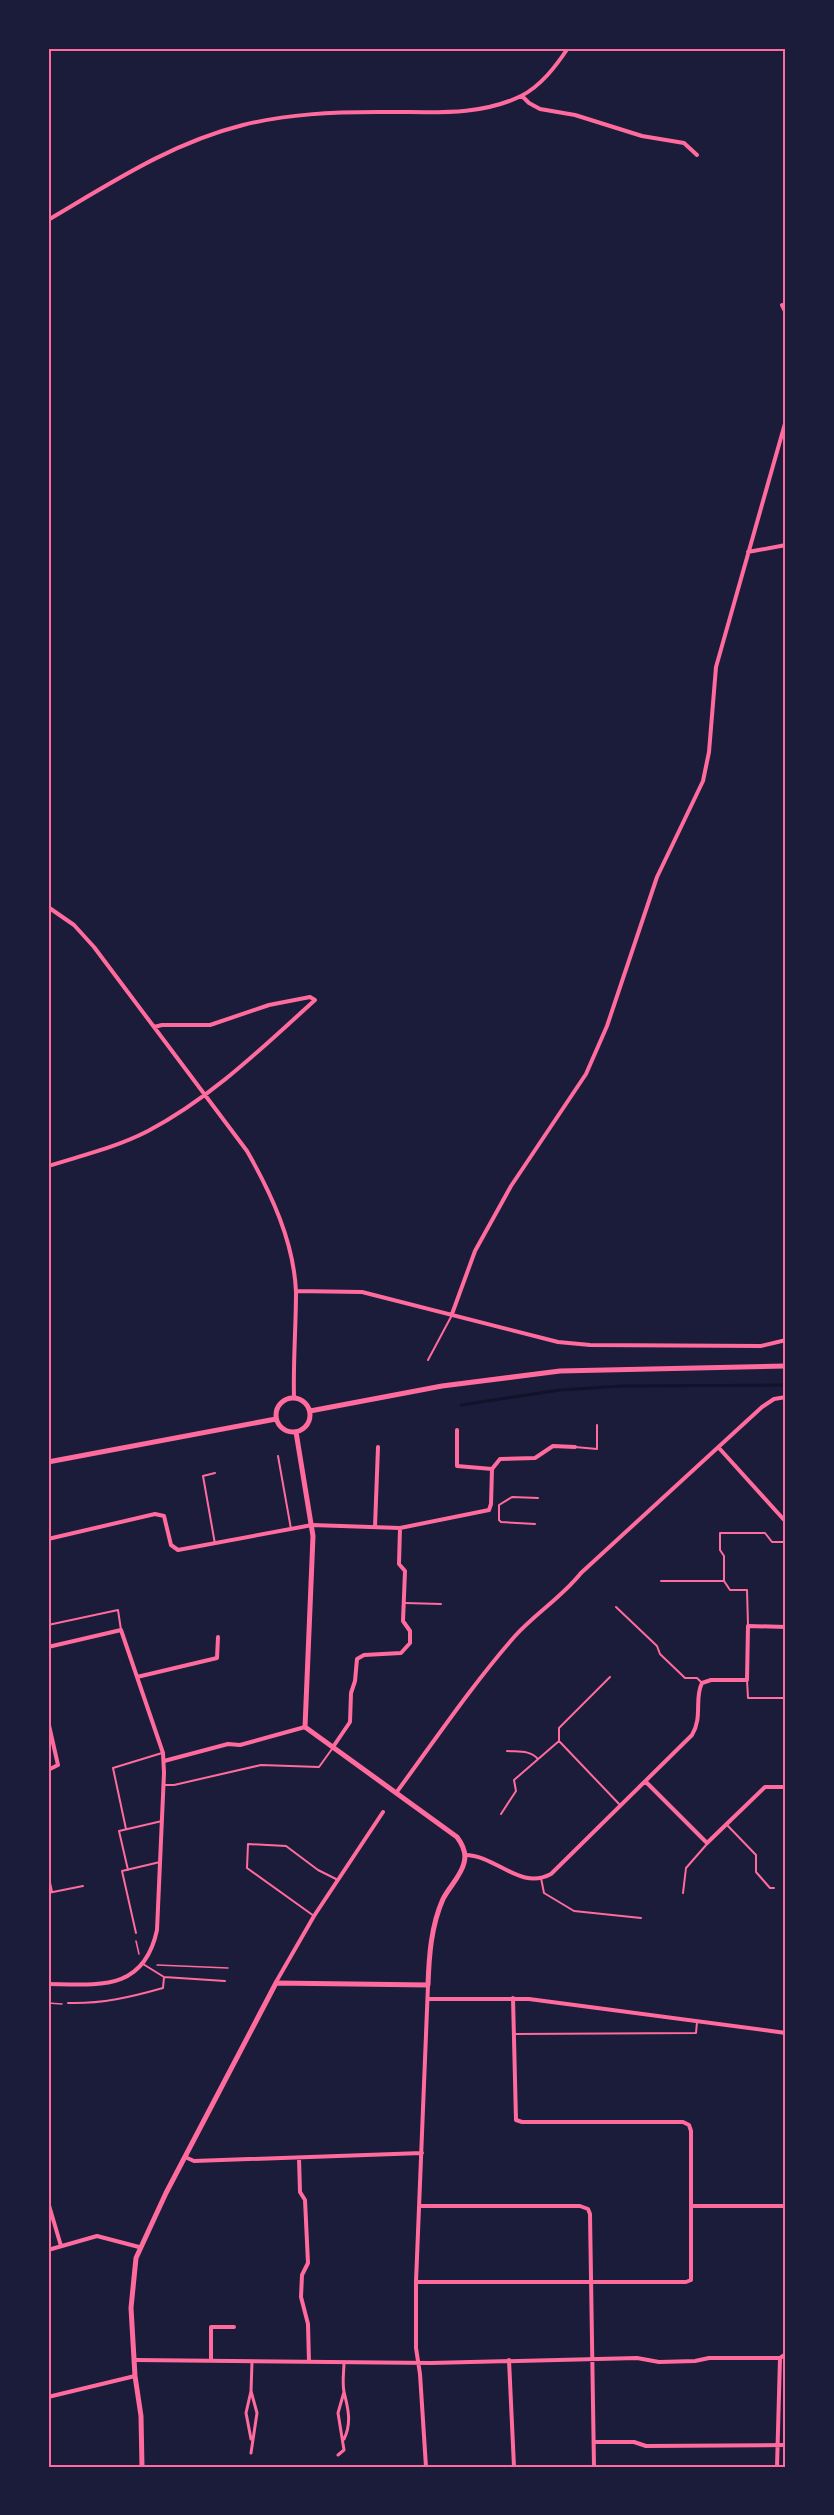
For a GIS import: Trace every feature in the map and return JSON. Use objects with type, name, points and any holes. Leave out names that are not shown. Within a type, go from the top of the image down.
[{"type":"street","points":[[48,220],[151,159],[186,143],[242,126],[313,113],[471,111],[522,96],[544,78],[568,48]]},
{"type":"street","points":[[522,96],[540,109],[575,115],[642,136],[684,143],[697,155]]},
{"type":"street","points":[[782,305],[786,313]]},
{"type":"street","points":[[452,1314],[475,1251],[511,1186],[586,1074],[607,1026],[657,877],[703,781],[709,752],[716,667],[786,420]]},
{"type":"street","points":[[748,552],[786,544]]},
{"type":"street","points":[[48,907],[74,925],[94,946],[247,1151],[265,1183],[289,1247],[296,1291],[293,1348],[294,1398]]},
{"type":"street","points":[[48,1166],[147,1132],[205,1095],[248,1061],[315,1000],[310,997],[269,1005],[210,1025],[154,1027]]},
{"type":"street","points":[[296,1291],[362,1292],[558,1342],[590,1345],[762,1346],[786,1340]]},
{"type":"street","points":[[310,1411],[442,1386],[560,1371],[786,1366]]},
{"type":"street","points":[[396,1793],[516,1635],[766,1404],[786,1396]]},
{"type":"street","points":[[294,1398],[307,1404],[310,1411],[307,1425],[296,1432],[287,1431],[276,1419],[276,1411],[286,1399],[294,1398]]},
{"type":"street","points":[[48,1461],[276,1419]]},
{"type":"street","points":[[457,1430],[457,1466],[492,1469]]},
{"type":"street","points":[[296,1432],[312,1525],[305,1727]]},
{"type":"street","points":[[48,1539],[158,1514],[164,1516],[171,1545],[176,1550],[312,1525],[400,1528],[485,1511],[490,1507],[492,1469],[500,1459],[535,1458],[553,1446],[575,1447]]},
{"type":"street","points":[[375,1527],[378,1447]]},
{"type":"street","points":[[719,1448],[786,1521]]},
{"type":"street","points":[[333,1747],[350,1722],[351,1693],[354,1686],[356,1662],[359,1657],[364,1654],[395,1654],[405,1651],[409,1646],[411,1634],[403,1621],[405,1571],[399,1564],[400,1528]]},
{"type":"street","points":[[465,1855],[487,1858],[520,1877],[541,1878],[555,1871],[646,1782],[696,1728],[699,1716],[699,1691],[702,1683],[711,1680],[747,1680],[748,1626],[786,1627]]},
{"type":"street","points":[[48,1647],[121,1630],[164,1761],[157,1930],[155,1941],[143,1965],[127,1978],[117,1981],[88,1985],[48,1984]]},
{"type":"street","points":[[137,1677],[217,1658],[218,1637]]},
{"type":"street","points":[[48,1721],[58,1765],[57,1768],[48,1770]]},
{"type":"street","points":[[305,1727],[458,1837],[465,1855],[463,1867],[448,1890],[437,1915],[430,1951],[416,2282],[417,2362],[426,2467]]},
{"type":"street","points":[[164,1761],[228,1744],[240,1745],[305,1727]]},
{"type":"street","points":[[646,1782],[708,1843],[765,1787],[786,1787]]},
{"type":"street","points":[[142,2467],[141,2416],[135,2376],[131,2291],[139,2247],[276,1983],[314,1916],[383,1812]]},
{"type":"street","points":[[276,1983],[428,1985]]},
{"type":"street","points":[[428,1999],[513,1998],[786,2033]]},
{"type":"street","points":[[416,2282],[686,2282],[691,2280],[691,2131],[688,2125],[682,2122],[522,2122],[516,2120],[513,1998]]},
{"type":"street","points":[[185,2157],[194,2161],[422,2153]]},
{"type":"street","points":[[299,2158],[300,2192],[305,2200],[308,2263],[302,2275],[301,2297],[308,2324],[309,2362]]},
{"type":"street","points":[[48,2202],[61,2246]]},
{"type":"street","points":[[691,2205],[786,2206]]},
{"type":"street","points":[[419,2206],[580,2206],[588,2209],[590,2214],[594,2467]]},
{"type":"street","points":[[48,2250],[97,2236],[139,2247]]},
{"type":"street","points":[[211,2361],[211,2327],[234,2327]]},
{"type":"street","points":[[136,2360],[417,2362],[637,2358],[694,2361],[709,2358],[780,2358],[786,2355]]},
{"type":"street","points":[[777,2467],[780,2358]]},
{"type":"street","points":[[509,2360],[514,2467]]},
{"type":"street","points":[[251,2439],[247,2428],[246,2413],[251,2391],[252,2362]]},
{"type":"street","points":[[344,2362],[344,2392],[339,2413],[344,2439]]},
{"type":"street","points":[[48,2397],[135,2376]]},
{"type":"street","points":[[251,2391],[257,2413],[251,2439],[251,2453]]},
{"type":"street","points":[[338,2456],[344,2450],[349,2419],[348,2402],[344,2392]]},
{"type":"street","points":[[594,2442],[634,2442],[646,2446],[786,2445]]},
{"type":"lane","points":[[428,1360],[452,1314]]},
{"type":"lane","points":[[575,1447],[597,1449],[597,1425]]},
{"type":"lane","points":[[278,1456],[291,1529]]},
{"type":"lane","points":[[215,1473],[203,1476],[215,1544]]},
{"type":"lane","points":[[536,1524],[501,1522],[499,1508],[504,1501],[512,1497],[538,1498]]},
{"type":"lane","points":[[490,1507],[499,1508]]},
{"type":"lane","points":[[748,1626],[747,1590],[730,1590],[724,1581],[724,1556],[720,1550],[720,1533],[765,1533],[772,1542],[786,1542]]},
{"type":"lane","points":[[661,1581],[724,1581]]},
{"type":"lane","points":[[404,1603],[441,1604]]},
{"type":"lane","points":[[616,1607],[660,1649],[660,1654],[685,1678],[697,1678],[702,1683]]},
{"type":"lane","points":[[48,1625],[118,1610],[121,1630]]},
{"type":"lane","points":[[610,1677],[559,1728],[559,1741],[621,1806]]},
{"type":"lane","points":[[747,1680],[748,1698],[786,1698]]},
{"type":"lane","points":[[501,1814],[516,1791],[514,1780],[559,1741]]},
{"type":"lane","points":[[164,1785],[174,1785],[261,1765],[319,1767],[333,1747]]},
{"type":"lane","points":[[507,1751],[534,1754],[538,1760]]},
{"type":"lane","points":[[126,1829],[112,1768],[163,1753]]},
{"type":"lane","points":[[128,1870],[119,1831],[162,1821]]},
{"type":"lane","points":[[727,1825],[756,1855],[756,1872],[770,1888],[774,1888]]},
{"type":"lane","points":[[683,1893],[686,1868],[708,1843]]},
{"type":"lane","points":[[314,1916],[247,1868],[248,1844],[281,1845],[318,1870],[339,1880]]},
{"type":"lane","points":[[136,1933],[122,1871],[160,1862]]},
{"type":"lane","points":[[48,1873],[50,1893],[82,1886]]},
{"type":"lane","points":[[541,1878],[544,1893],[567,1908],[641,1918]]},
{"type":"lane","points":[[143,1965],[164,1977],[225,1981]]},
{"type":"lane","points":[[68,2003],[108,2002],[163,1988],[164,1977]]},
{"type":"lane","points":[[514,2034],[696,2033],[697,2022]]},
{"type":"path","points":[[136,1933],[143,1965],[228,1968]]},
{"type":"path","points":[[48,2003],[68,2003]]},
{"type":"waterway","points":[[461,1405],[560,1390],[623,1386],[786,1385]]}]
